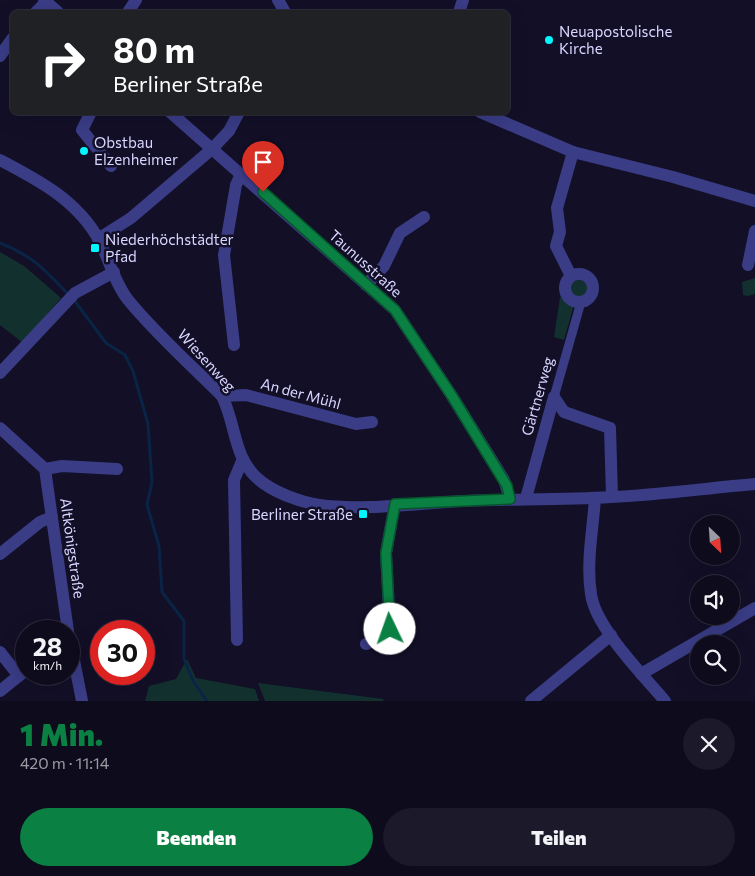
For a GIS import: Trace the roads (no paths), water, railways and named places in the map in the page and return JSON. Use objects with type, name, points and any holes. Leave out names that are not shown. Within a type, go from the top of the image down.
[{"type":"street","points":[[127,8],[136,0]]},
{"type":"street","points":[[45,1],[56,10]]},
{"type":"street","points":[[0,56],[10,42]]},
{"type":"street","points":[[90,115],[82,130],[111,166]]},
{"type":"street","name":"Taunusstraße","points":[[173,115],[395,310],[452,396],[504,480],[510,499]]},
{"type":"street","points":[[98,239],[131,218],[212,149],[229,131],[237,115]]},
{"type":"street","points":[[487,115],[573,152],[664,174],[755,201]]},
{"type":"street","points":[[571,276],[556,246],[560,232],[557,208],[573,152]]},
{"type":"street","name":"Wiesenweg","points":[[0,160],[44,183],[67,201],[86,221],[98,239],[129,300],[222,396],[230,413],[236,445],[242,461]]},
{"type":"street","points":[[234,345],[224,255],[236,185],[241,174]]},
{"type":"street","points":[[366,285],[384,266],[396,238],[424,217]]},
{"type":"street","points":[[748,264],[755,231]]},
{"type":"street","points":[[0,373],[75,293],[114,272]]},
{"type":"street","points":[[583,274],[592,282],[592,295],[581,302],[569,299],[565,292],[566,283],[571,276],[583,274]]},
{"type":"street","name":"Gärtnerweg","points":[[526,498],[581,302]]},
{"type":"street","name":"An der Mühl","points":[[222,396],[246,395],[356,424],[372,422]]},
{"type":"street","points":[[554,397],[564,412],[610,428],[612,497]]},
{"type":"street","points":[[0,428],[45,469],[62,466],[117,469]]},
{"type":"street","points":[[237,640],[234,480],[242,461],[257,479],[278,491],[304,501],[342,506],[526,498],[595,498],[755,484]]},
{"type":"street","name":"Altkönigstraße","points":[[45,469],[66,620]]},
{"type":"street","points":[[595,498],[590,574],[591,596],[611,636],[665,701]]},
{"type":"street","points":[[366,644],[384,636],[390,629],[386,553],[395,504]]},
{"type":"street","points":[[0,554],[40,522],[52,517]]},
{"type":"street","points":[[641,674],[755,608]]},
{"type":"street","points":[[531,701],[611,636]]},
{"type":"street","points":[[0,652],[15,666]]},
{"type":"street","points":[[0,691],[15,679]]},
{"type":"street","points":[[79,685],[82,701]]},
{"type":"waterway","points":[[0,243],[30,258],[68,294]]},
{"type":"waterway","points":[[74,300],[106,343],[125,355],[133,371],[148,424],[152,482],[147,505],[159,546],[162,592],[184,621],[184,659],[193,681],[207,701]]},
{"type":"place","name":"Neuapostolische Kirche","points":[[549,40]]},
{"type":"place","name":"Obstbau Elzenheimer","points":[[84,151]]},
{"type":"place","name":"Niederhöchstädter Pfad","points":[[95,248]]},
{"type":"place","name":"Berliner Straße","points":[[363,514]]}]
